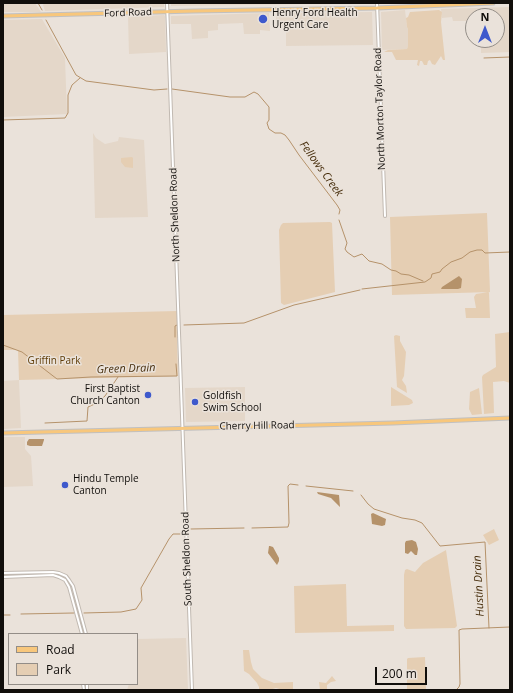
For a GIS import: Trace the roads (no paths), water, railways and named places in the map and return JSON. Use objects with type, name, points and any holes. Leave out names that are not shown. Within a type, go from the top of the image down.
[{"type":"main road","name":"Ford Road","points":[[3,16],[377,8],[493,3]]},
{"type":"main road","name":"Cherry Hill Road","points":[[3,433],[183,427],[393,423],[510,418]]},
{"type":"street","name":"North Sheldon Road","points":[[167,3],[183,427]]},
{"type":"street","name":"North Morton Taylor Road","points":[[377,3],[385,216]]},
{"type":"street","name":"South Sheldon Road","points":[[183,427],[192,690]]},
{"type":"street","points":[[51,572],[52,576]]},
{"type":"street","points":[[3,573],[51,572],[64,575],[72,583],[86,633]]},
{"type":"street","points":[[3,577],[52,576],[62,578],[68,584],[82,633]]},
{"type":"waterway","name":"Fellows Creek","points":[[38,3],[42,10]]},
{"type":"waterway","name":"Fellows Creek","points":[[46,20],[76,75],[86,81],[154,90],[167,89]]},
{"type":"waterway","points":[[484,58],[510,57]]},
{"type":"waterway","points":[[3,120],[65,118],[68,113],[68,95],[72,85],[80,78]]},
{"type":"waterway","name":"Fellows Creek","points":[[172,89],[230,97],[245,97],[254,92],[258,94],[269,107],[269,120],[267,123],[269,129],[275,133],[285,135],[337,205],[340,210],[339,214]]},
{"type":"waterway","name":"Fellows Creek","points":[[339,220],[347,243],[345,249],[347,252],[354,257],[362,254],[369,261],[382,264],[391,270],[423,281]]},
{"type":"waterway","name":"Fellows Creek","points":[[362,289],[425,282],[431,278],[432,274],[440,272],[451,262],[477,250],[482,250],[485,253],[510,252]]},
{"type":"waterway","name":"Green Drain","points":[[184,325],[244,323],[294,305],[360,290]]},
{"type":"waterway","name":"Green Drain","points":[[175,337],[175,326],[177,325]]},
{"type":"waterway","name":"Green Drain","points":[[3,345],[22,352],[57,379],[177,376],[176,364]]},
{"type":"waterway","points":[[45,423],[87,421],[88,407],[97,403],[105,396],[118,377]]},
{"type":"waterway","name":"Hustin Drain","points":[[252,528],[288,527],[288,486],[290,484],[298,485]]},
{"type":"waterway","name":"Hustin Drain","points":[[306,486],[353,491]]},
{"type":"waterway","name":"Hustin Drain","points":[[361,495],[374,509],[422,523],[440,546],[485,542],[489,628]]},
{"type":"waterway","name":"Hustin Drain","points":[[191,529],[244,528]]},
{"type":"waterway","name":"Hustin Drain","points":[[84,613],[121,612],[136,609],[142,600],[141,588],[169,539],[173,534],[182,534]]},
{"type":"waterway","name":"Hustin Drain","points":[[21,614],[74,613]]},
{"type":"waterway","name":"Hustin Drain","points":[[3,615],[10,615]]},
{"type":"waterway","points":[[456,690],[460,684],[459,630],[510,627]]},
{"type":"place","name":"Henry Ford Health Urgent Care","points":[[263,19]]},
{"type":"place","name":"First Baptist Church Canton","points":[[148,395]]},
{"type":"place","name":"Goldfish Swim School","points":[[195,402]]},
{"type":"place","name":"Hindu Temple Canton","points":[[65,485]]},
{"type":"park label","name":"Griffin Park","points":[[54,361]]}]
